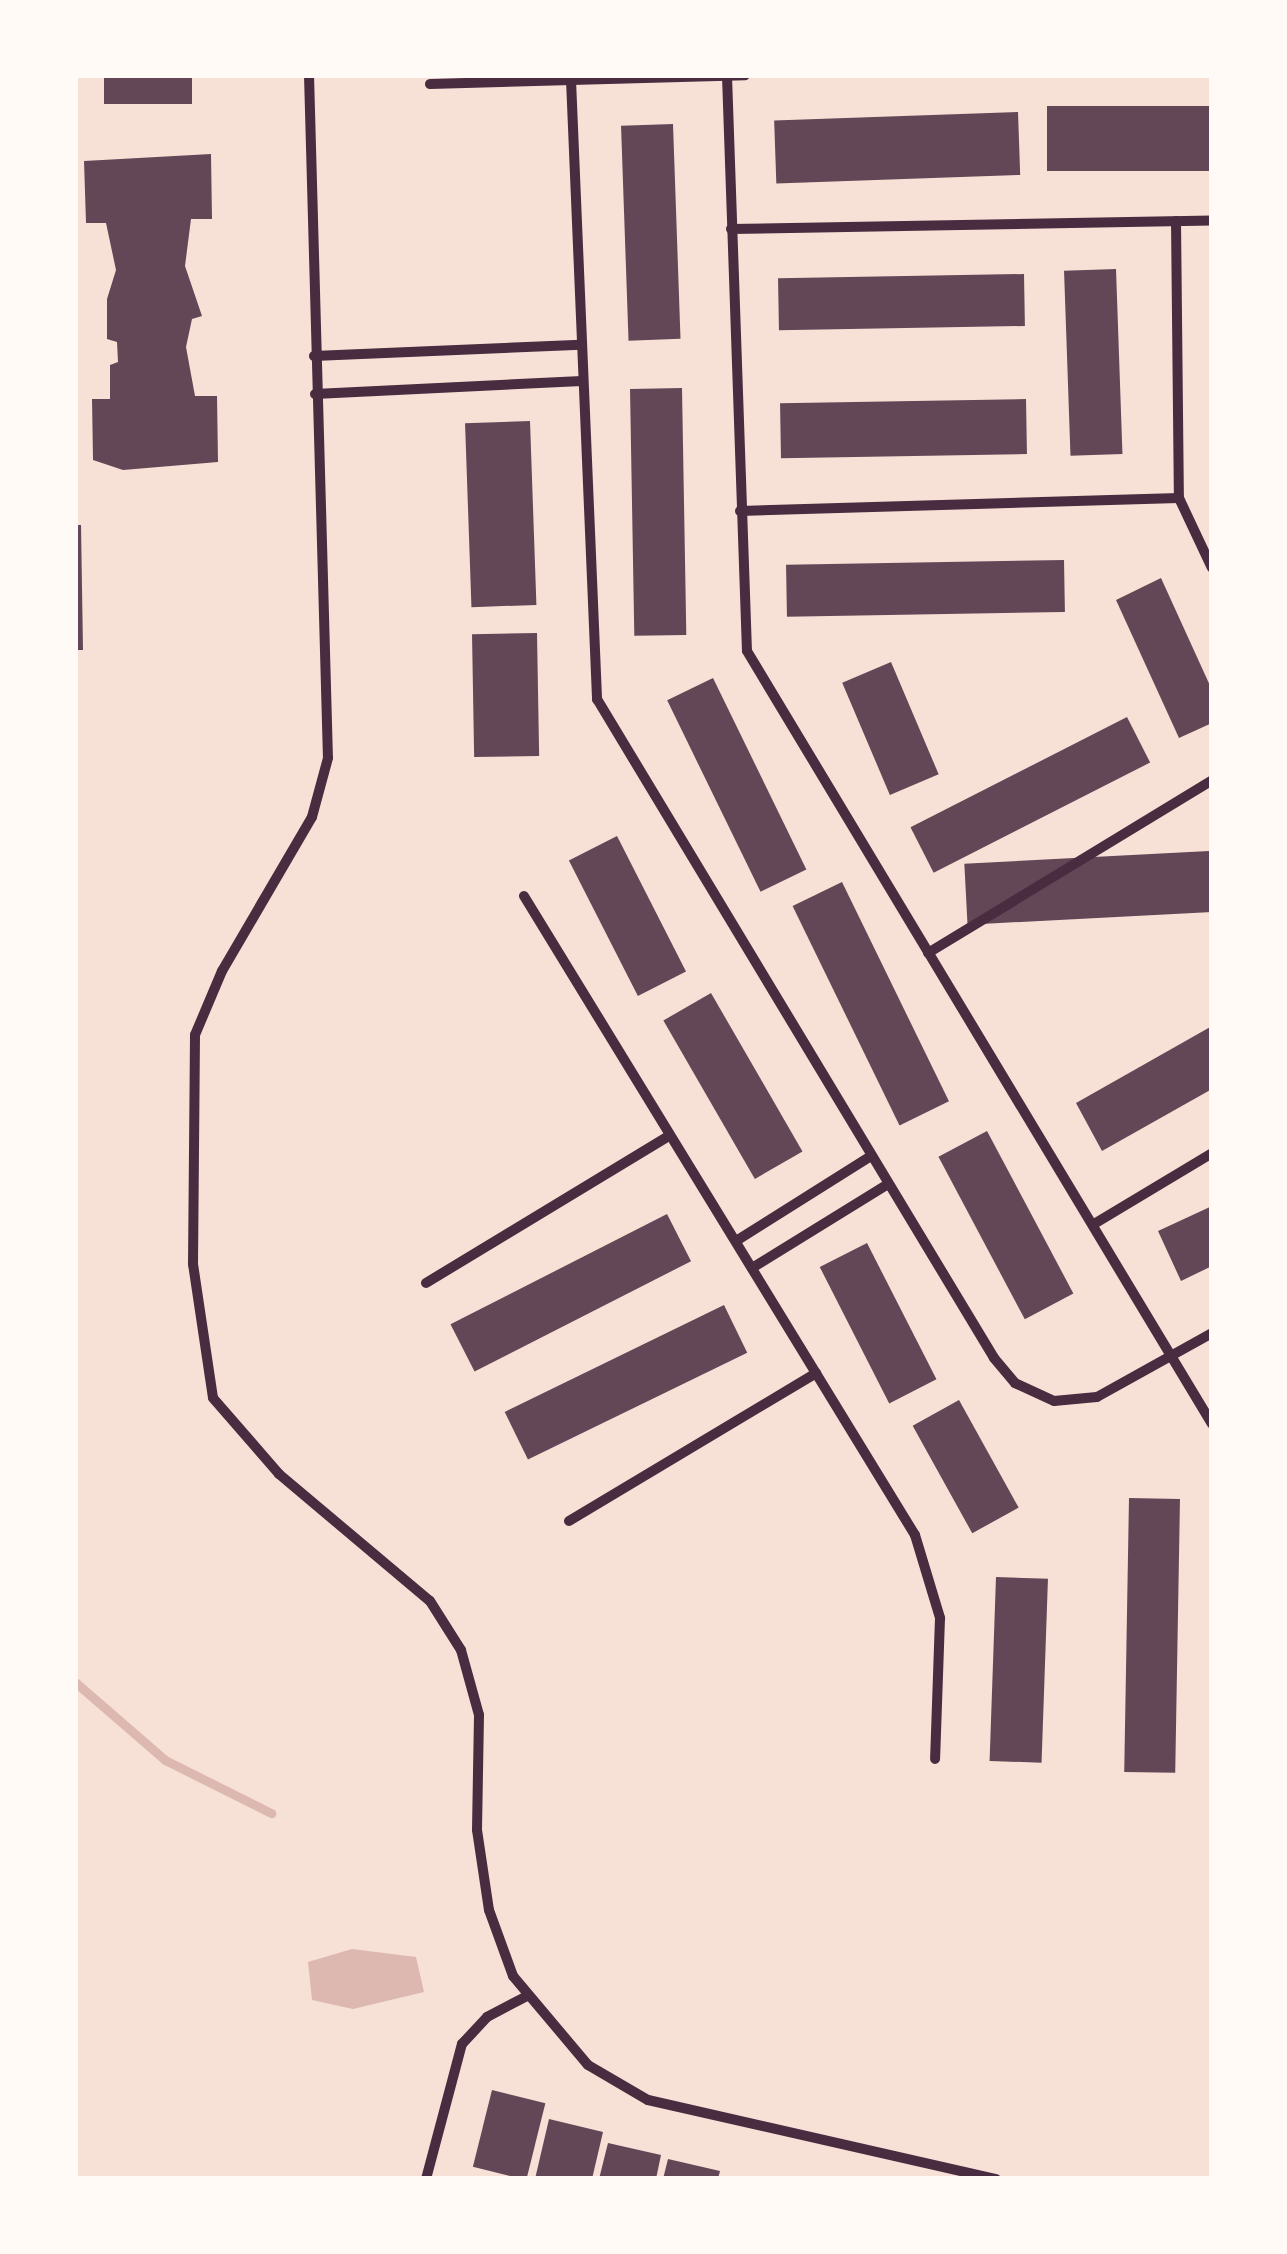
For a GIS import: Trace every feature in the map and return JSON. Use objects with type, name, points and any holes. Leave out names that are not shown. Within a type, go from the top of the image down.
[{"type":"street","points":[[309,75],[325,784],[222,971],[194,1035],[189,1174],[202,1358],[213,1398],[279,1474],[430,1601],[461,1650],[478,1715],[479,1864],[502,1947],[527,1996],[588,2065],[648,2100],[996,2179]]},
{"type":"street","points":[[430,84],[745,75]]},
{"type":"street","points":[[726,76],[747,650],[1212,1424]]},
{"type":"street","points":[[571,80],[598,698],[994,1358],[1024,1388],[1054,1401],[1097,1397],[1212,1333]]},
{"type":"street","points":[[1176,221],[1179,498],[1212,568]]},
{"type":"street","points":[[731,229],[1212,221]]},
{"type":"street","points":[[314,356],[581,345]]},
{"type":"street","points":[[315,394],[582,381]]},
{"type":"street","points":[[740,511],[1179,498]]},
{"type":"street","points":[[928,952],[1212,780]]},
{"type":"street","points":[[524,896],[816,1373],[930,1569],[940,1618],[935,1759]]},
{"type":"street","points":[[426,1283],[670,1135]]},
{"type":"street","points":[[1094,1224],[1212,1154]]},
{"type":"street","points":[[736,1242],[871,1156]]},
{"type":"street","points":[[752,1268],[888,1184]]},
{"type":"street","points":[[569,1520],[816,1373]]},
{"type":"street","points":[[426,2179],[462,2044],[487,2017],[527,1996]]},
{"type":"shaded area","points":[[352,1949],[416,1957],[424,1992],[353,2009],[312,2000],[308,1962]]},
{"type":"building","points":[[104,75],[192,75],[192,104],[104,104]]},
{"type":"building","points":[[1047,106],[1212,106],[1212,171],[1047,171]]},
{"type":"building","points":[[1018,112],[1020,175],[776,183],[774,121]]},
{"type":"building","points":[[673,124],[681,339],[629,341],[621,126]]},
{"type":"building","points":[[211,154],[212,219],[191,219],[185,266],[202,316],[192,319],[186,347],[195,396],[217,396],[218,462],[123,470],[93,460],[92,399],[110,399],[110,365],[118,362],[117,342],[107,339],[107,299],[116,270],[106,223],[86,223],[84,161]]},
{"type":"building","points":[[1116,269],[1122,454],[1070,456],[1064,271]]},
{"type":"building","points":[[1024,274],[1025,326],[779,330],[778,278]]},
{"type":"building","points":[[682,388],[686,635],[634,636],[630,389]]},
{"type":"building","points":[[1026,399],[1027,454],[781,458],[780,403]]},
{"type":"building","points":[[530,421],[536,605],[471,607],[465,423]]},
{"type":"building","points":[[75,525],[81,525],[83,650],[75,650]]},
{"type":"building","points":[[1064,560],[1065,612],[787,617],[786,565]]},
{"type":"building","points":[[1161,578],[1212,690],[1212,723],[1179,738],[1116,600]]},
{"type":"building","points":[[537,633],[539,756],[474,757],[472,634]]},
{"type":"building","points":[[891,662],[939,774],[890,795],[842,683]]},
{"type":"building","points":[[713,678],[806,869],[761,892],[667,700]]},
{"type":"building","points":[[1127,717],[1150,762],[934,873],[910,827]]},
{"type":"building","points":[[617,836],[686,971],[638,996],[569,861]]},
{"type":"building","points":[[1209,851],[1212,912],[968,925],[964,864]]},
{"type":"building","points":[[842,882],[949,1101],[900,1125],[793,906]]},
{"type":"building","points":[[711,993],[803,1151],[755,1179],[663,1020]]},
{"type":"building","points":[[1212,1026],[1212,1089],[1102,1151],[1076,1103]]},
{"type":"building","points":[[987,1131],[1073,1293],[1025,1319],[938,1157]]},
{"type":"building","points":[[1212,1206],[1212,1266],[1181,1281],[1158,1231]]},
{"type":"building","points":[[667,1214],[691,1261],[475,1372],[450,1324]]},
{"type":"building","points":[[867,1243],[936,1379],[889,1403],[820,1267]]},
{"type":"building","points":[[724,1305],[747,1353],[528,1460],[505,1412]]},
{"type":"building","points":[[959,1400],[1019,1508],[972,1533],[913,1426]]},
{"type":"building","points":[[1129,1498],[1180,1499],[1175,1773],[1124,1772]]},
{"type":"building","points":[[996,1577],[1048,1579],[1042,1763],[990,1761]]},
{"type":"building","points":[[492,2090],[545,2103],[526,2179],[473,2167]]},
{"type":"building","points":[[549,2119],[603,2132],[592,2179],[535,2179]]},
{"type":"building","points":[[608,2143],[661,2155],[656,2179],[599,2179]]},
{"type":"building","points":[[668,2159],[720,2171],[718,2179],[663,2179]]},
{"type":"waterway","points":[[75,1682],[165,1760],[271,1813]]}]
